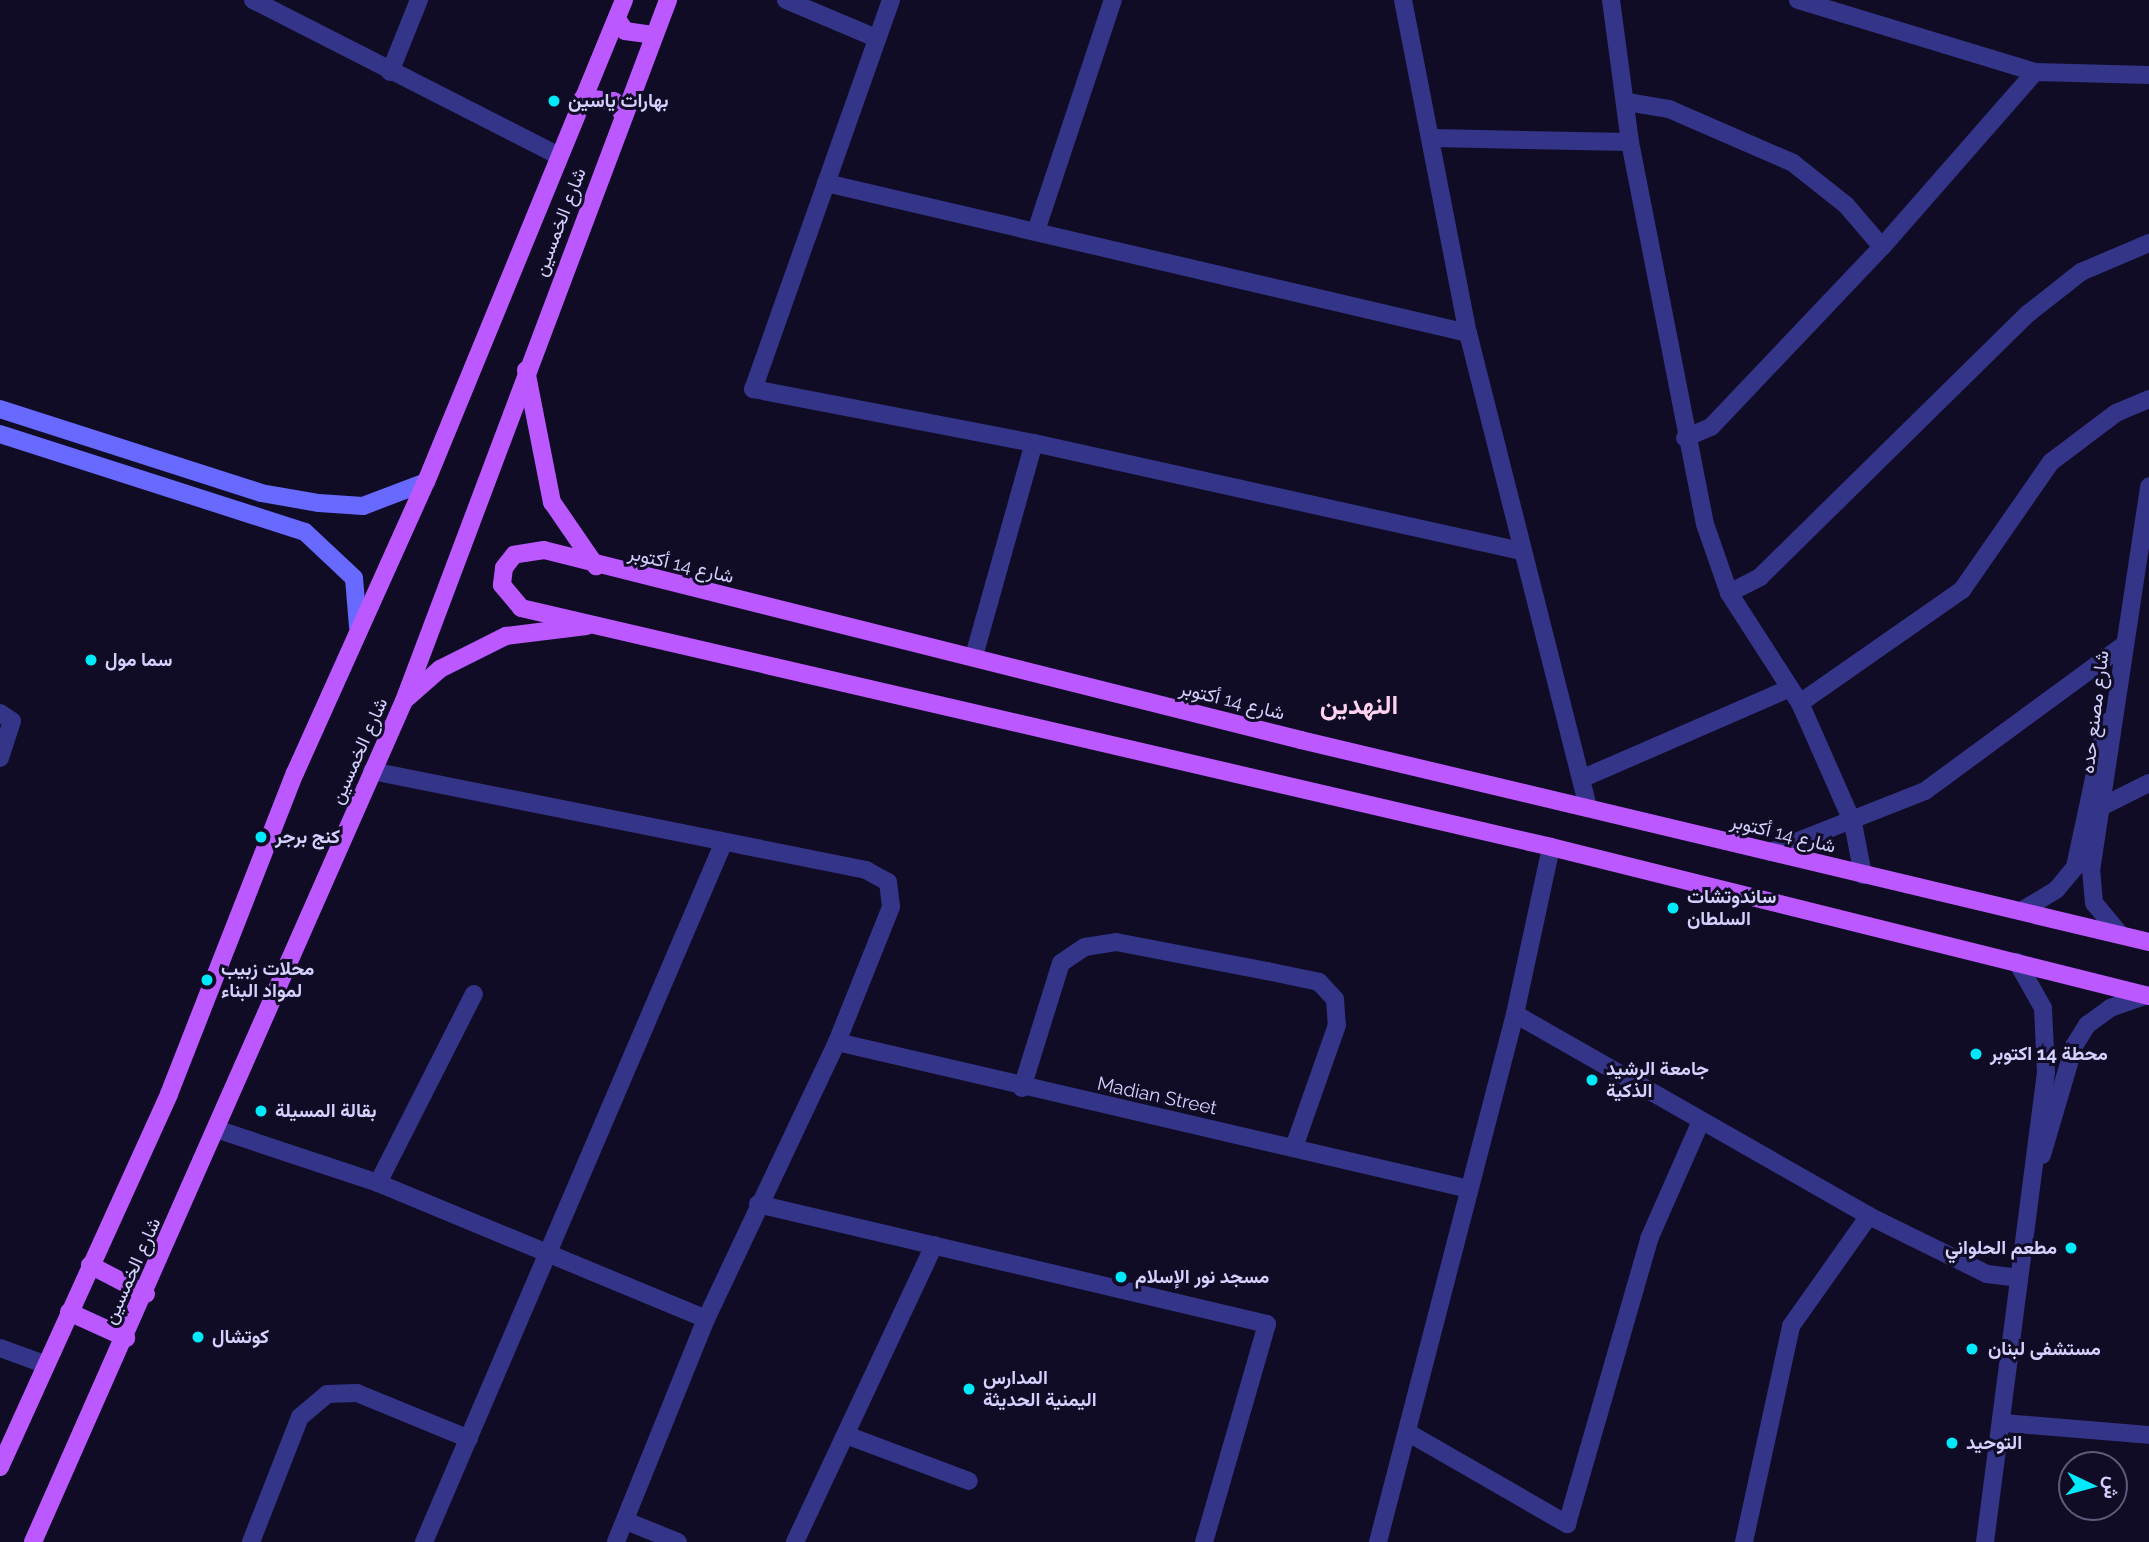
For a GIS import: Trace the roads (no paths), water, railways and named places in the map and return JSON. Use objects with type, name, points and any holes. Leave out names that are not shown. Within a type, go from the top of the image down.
[{"type":"main road","name":"شارع الخمسين","points":[[0,1467],[44,1364],[169,1094],[358,627],[426,482],[624,0]]},
{"type":"main road","name":"شارع الخمسين","points":[[33,1542],[146,1294],[404,701],[526,369],[668,0]]},
{"type":"main road","points":[[617,19],[625,31],[653,35]]},
{"type":"main road","points":[[583,98],[614,101],[624,116]]},
{"type":"main road","points":[[526,369],[552,502],[596,566]]},
{"type":"main road","points":[[0,409],[261,492],[318,503],[363,506],[426,482]]},
{"type":"main road","points":[[0,434],[305,532],[354,578],[358,627]]},
{"type":"main road","name":"شارع 14 أكتوبر","points":[[594,625],[521,608],[502,585],[504,568],[530,549],[1863,875],[2149,942]]},
{"type":"main road","points":[[404,701],[440,669],[506,636],[594,625],[1551,847],[2148,996]]},
{"type":"main road","points":[[90,1265],[146,1294]]},
{"type":"main road","points":[[69,1312],[126,1338]]},
{"type":"street","points":[[253,0],[559,156]]},
{"type":"street","points":[[390,72],[419,0]]},
{"type":"street","points":[[786,0],[876,38]]},
{"type":"street","points":[[891,0],[753,389],[1034,443],[1521,551]]},
{"type":"street","points":[[1036,231],[1113,0]]},
{"type":"street","points":[[1404,0],[1434,138],[1468,333],[1521,551],[1588,807]]},
{"type":"street","points":[[1611,0],[1627,102],[1630,142],[1685,438],[1729,593],[1795,696],[1853,823],[1863,875]]},
{"type":"street","points":[[1798,0],[2035,72],[2149,75]]},
{"type":"street","points":[[1685,438],[1711,427],[1882,247],[2035,72]]},
{"type":"street","points":[[1627,102],[1669,109],[1793,163],[1846,205],[1882,247]]},
{"type":"street","points":[[1434,138],[1630,142]]},
{"type":"street","points":[[826,183],[1468,333]]},
{"type":"street","points":[[1729,593],[1760,577],[2029,313],[2081,272],[2149,243]]},
{"type":"street","points":[[1581,779],[1795,696],[1962,590],[2050,462],[2116,413],[2149,399]]},
{"type":"street","points":[[974,656],[1034,443]]},
{"type":"street","name":"شارع مصنع حده","points":[[2120,934],[2094,903],[2091,871],[2105,805],[2125,644],[2149,486]]},
{"type":"street","points":[[1770,852],[1853,823],[1925,791],[2125,644]]},
{"type":"street","points":[[2021,911],[2056,890],[2075,867],[2125,644]]},
{"type":"street","points":[[0,713],[12,721],[0,758]]},
{"type":"street","points":[[372,771],[723,844],[866,870],[887,882],[891,907],[837,1042],[758,1204],[706,1319],[616,1542]]},
{"type":"street","points":[[2105,805],[2149,783]]},
{"type":"street","points":[[424,1542],[723,844]]},
{"type":"street","points":[[1378,1542],[1515,1014],[1551,847]]},
{"type":"street","points":[[1023,1088],[1060,963],[1085,947],[1116,942],[1319,982],[1335,999],[1337,1025],[1294,1147]]},
{"type":"street","points":[[1985,1542],[2004,1423],[2018,1278],[2039,1162],[2047,1038],[2037,988],[2017,962]]},
{"type":"street","points":[[379,1183],[474,994]]},
{"type":"street","points":[[2039,1162],[2054,1129],[2074,1046],[2087,1025],[2110,1007],[2148,996]]},
{"type":"street","points":[[1515,1014],[1869,1216],[1987,1274],[2018,1278]]},
{"type":"street","name":"Madian Street","points":[[837,1042],[1023,1088],[1294,1147],[1469,1189]]},
{"type":"street","points":[[1407,1432],[1567,1524],[1648,1239],[1702,1121]]},
{"type":"street","points":[[216,1129],[379,1183],[706,1319]]},
{"type":"street","points":[[758,1204],[1267,1324],[1204,1542]]},
{"type":"street","points":[[1744,1542],[1791,1326],[1869,1216]]},
{"type":"street","points":[[795,1542],[934,1245]]},
{"type":"street","points":[[0,1348],[44,1364]]},
{"type":"street","points":[[251,1542],[300,1418],[327,1394],[357,1392],[469,1439]]},
{"type":"street","points":[[2004,1423],[2149,1435]]},
{"type":"street","points":[[846,1435],[969,1481]]},
{"type":"street","points":[[626,1521],[678,1542]]},
{"type":"place","name":"بهارات ياسين","points":[[554,101]]},
{"type":"place","name":"سما مول","points":[[91,660]]},
{"type":"place","name":"كنج برجر","points":[[261,837]]},
{"type":"place","name":"ساندوتشات السلطان","points":[[1673,908]]},
{"type":"place","name":"محلات زبيب لمواد البناء","points":[[207,980]]},
{"type":"place","name":"محطة 14 اكتوبر","points":[[1976,1054]]},
{"type":"place","name":"جامعة الرشيد الذكية","points":[[1592,1080]]},
{"type":"place","name":"بقالة المسيلة","points":[[261,1111]]},
{"type":"place","name":"مطعم الحلواني","points":[[2071,1248]]},
{"type":"place","name":"مسجد نور الإسلام","points":[[1121,1277]]},
{"type":"place","name":"كوتشال","points":[[198,1337]]},
{"type":"place","name":"مستشفى لبنان","points":[[1972,1349]]},
{"type":"place","name":"المدارس اليمنية الحديثة","points":[[969,1389]]},
{"type":"place","name":"التوحيد","points":[[1952,1443]]},
{"type":"district","name":"النهدين","points":[[1359,706]]}]
